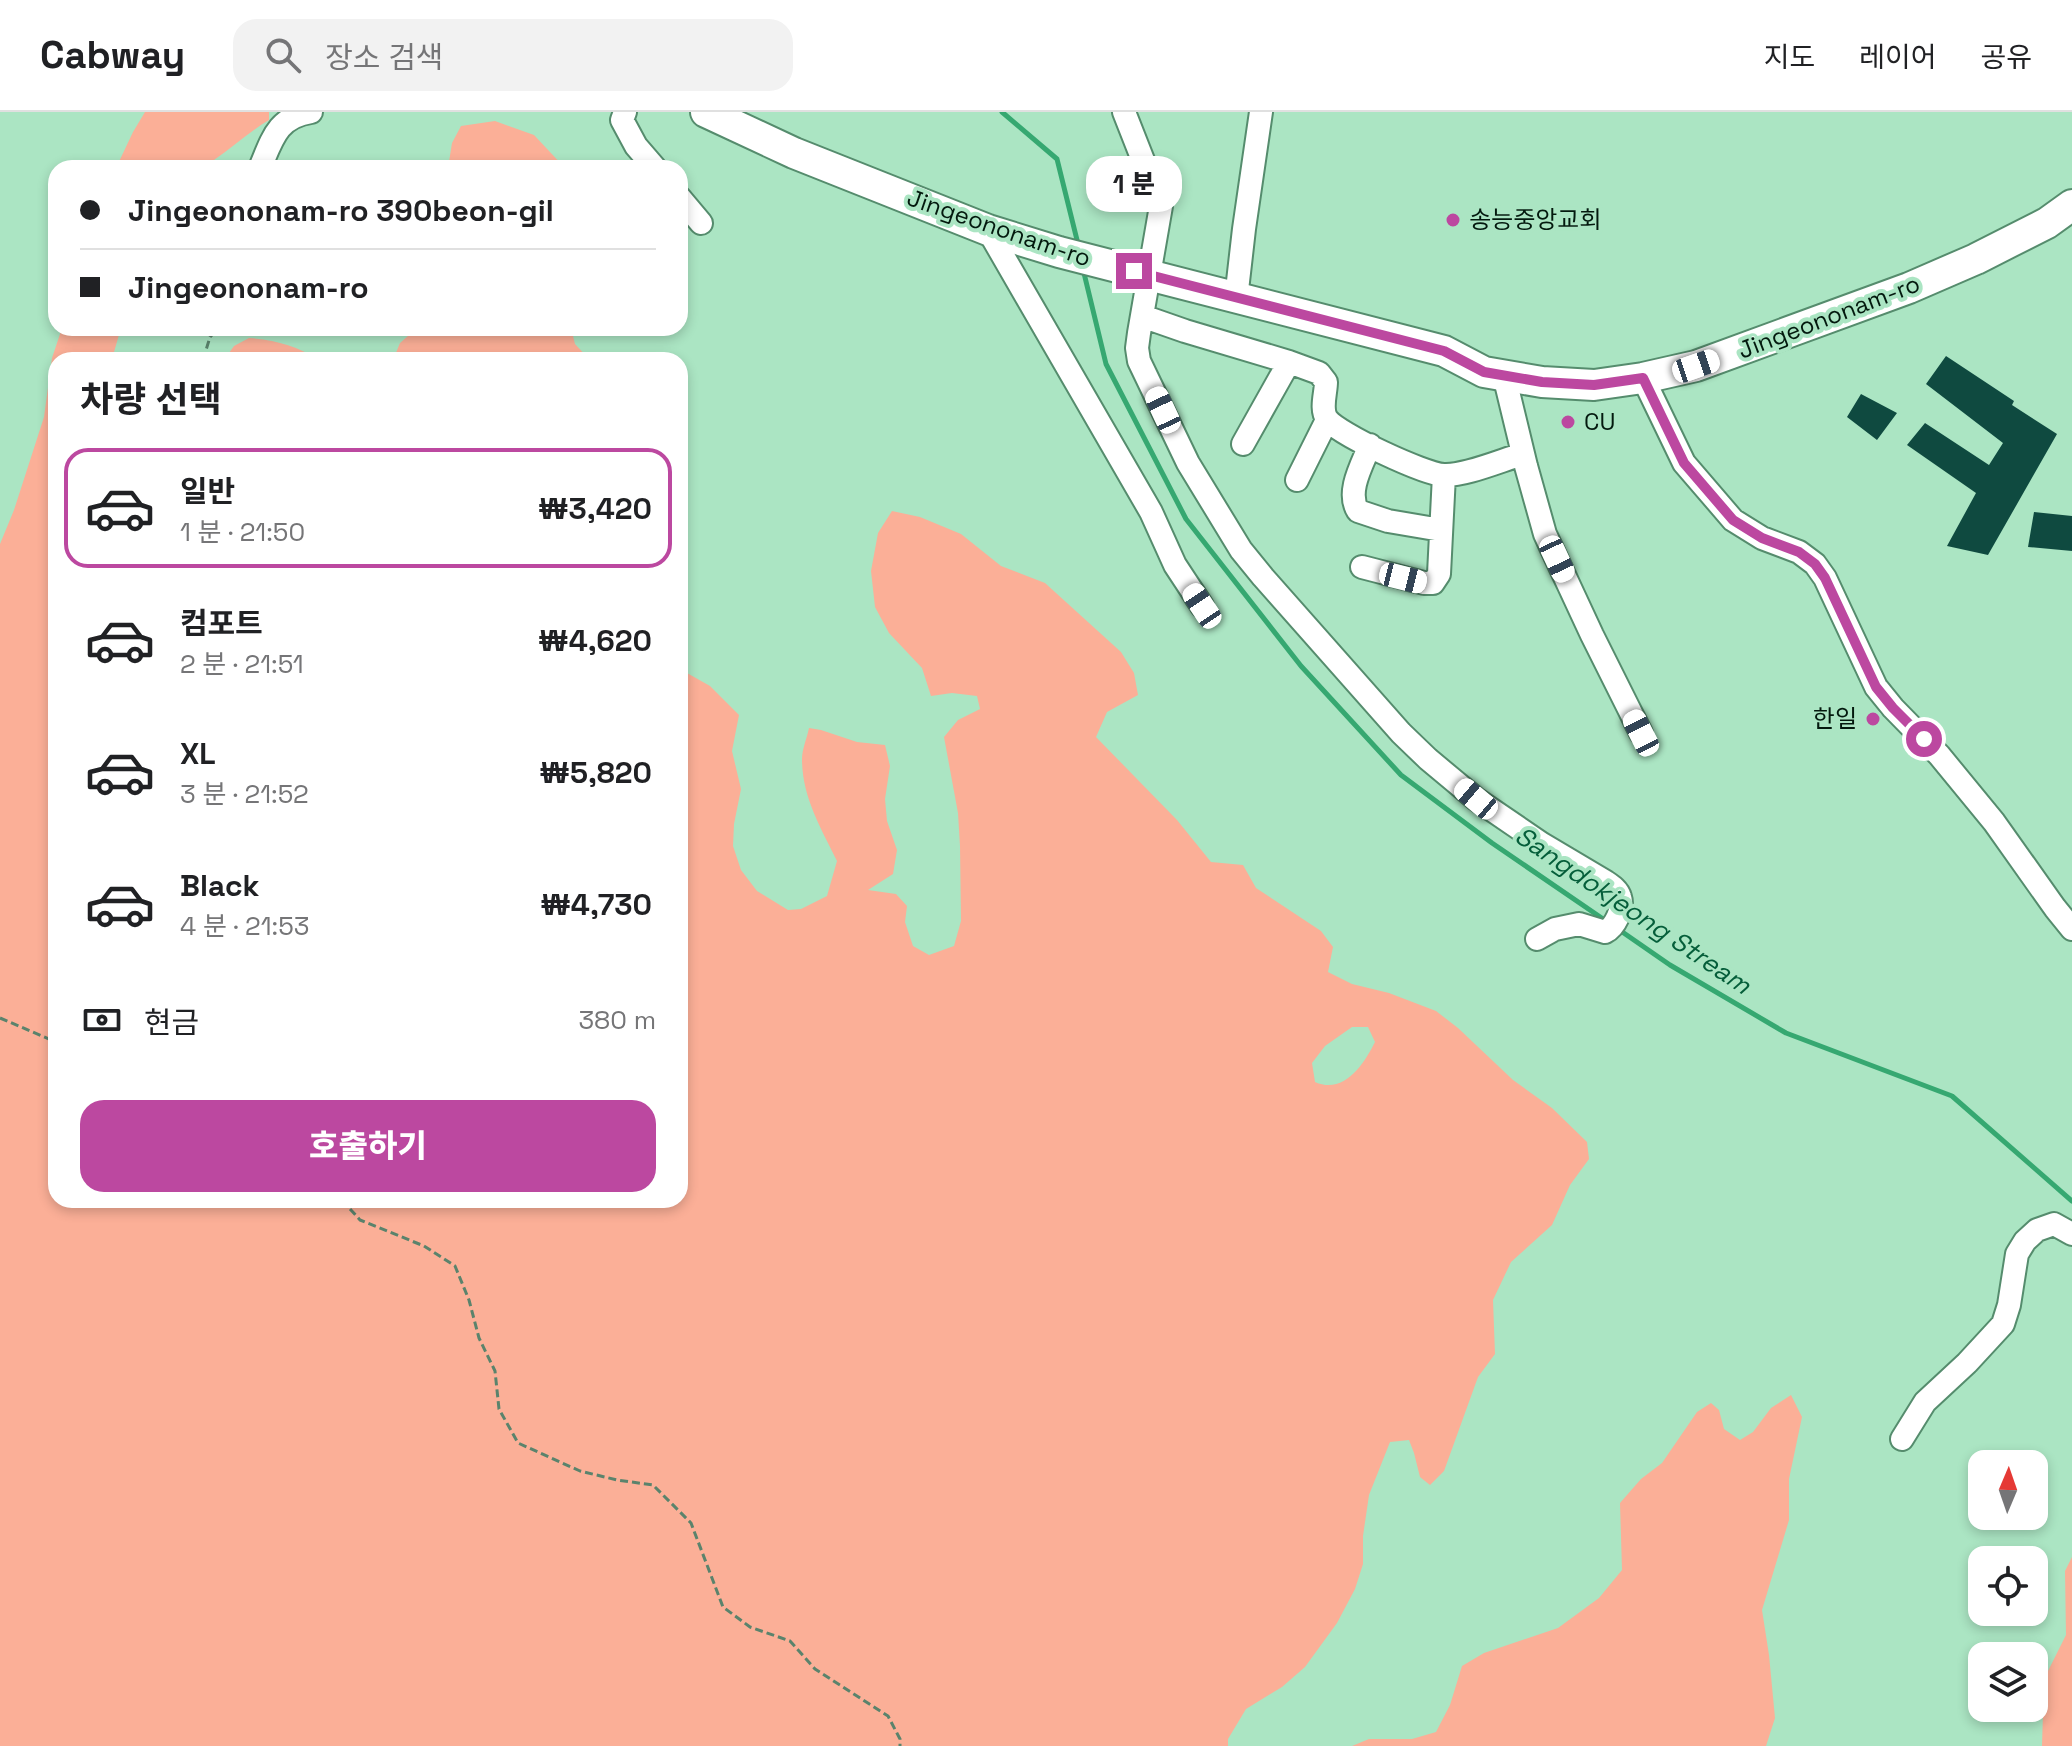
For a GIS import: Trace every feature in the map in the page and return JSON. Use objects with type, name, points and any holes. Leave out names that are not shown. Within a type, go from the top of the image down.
[{"type":"main road","name":"Jingeononam-ro","points":[[706,112],[794,153],[988,230],[1236,299],[1444,351],[1484,372],[1542,382],[1594,385],[1696,366],[1909,288],[2047,223],[2072,205]]},
{"type":"street","points":[[263,160],[275,132],[297,114],[311,112]]},
{"type":"street","points":[[625,112],[622,120],[636,146],[648,160]]},
{"type":"street","points":[[1124,112],[1161,206],[1137,348],[1143,369],[1188,463],[1241,550],[1410,742],[1476,799],[1615,889],[1621,902],[1614,923],[1605,932],[1585,925],[1566,926],[1537,939]]},
{"type":"street","points":[[1236,299],[1261,112]]},
{"type":"street","points":[[688,208],[701,223]]},
{"type":"street","points":[[988,230],[1151,512],[1175,565],[1202,606]]},
{"type":"street","points":[[1142,316],[1289,362],[1319,373],[1324,378],[1327,420],[1297,480]]},
{"type":"street","points":[[1243,444],[1289,362]]},
{"type":"street","points":[[1504,375],[1545,534],[1641,733]]},
{"type":"street","points":[[1643,378],[1684,463],[1733,520],[1762,538],[1799,552],[1815,564],[1825,578],[1876,687],[1939,755],[1994,822],[2072,929]]},
{"type":"street","points":[[1327,420],[1409,465],[1444,475],[1523,454]]},
{"type":"street","points":[[1370,445],[1352,500],[1358,511],[1388,521],[1441,530]]},
{"type":"street","points":[[1362,567],[1433,583],[1439,574],[1444,475]]},
{"type":"street","points":[[1902,1439],[1925,1402],[2003,1324],[2017,1254],[2025,1241],[2037,1230],[2054,1224],[2072,1234]]},
{"type":"path","points":[[0,1018],[48,1039]]},
{"type":"path","points":[[349,1208],[360,1220],[424,1246],[455,1266],[469,1300],[479,1338],[495,1371],[499,1409],[518,1443],[580,1471],[653,1485],[691,1523],[723,1607],[750,1627],[790,1641],[815,1669],[888,1716],[900,1739],[900,1746]]},
{"type":"shaded area","points":[[145,112],[269,112],[269,120],[214,160],[120,160]]},
{"type":"shaded area","points":[[495,121],[534,135],[557,160],[449,160],[452,143],[461,126]]},
{"type":"shaded area","points":[[59,336],[119,336],[114,352],[54,352]]},
{"type":"shaded area","points":[[408,336],[573,336],[582,352],[396,352]]},
{"type":"shaded area","points":[[249,338],[286,344],[305,352],[230,352]]},
{"type":"shaded area","points":[[48,388],[48,1208],[688,1208],[688,674],[710,686],[739,715],[732,751],[741,789],[733,846],[741,870],[757,891],[788,910],[801,909],[827,896],[837,861],[805,786],[802,755],[809,728],[857,742],[885,745],[890,766],[885,799],[887,821],[897,850],[893,874],[868,890],[896,894],[907,906],[905,922],[913,946],[929,955],[954,946],[961,921],[960,846],[958,813],[944,737],[958,720],[980,709],[977,696],[952,693],[931,696],[922,668],[889,633],[875,607],[871,571],[878,533],[892,511],[920,517],[961,534],[1001,566],[1045,583],[1121,652],[1134,673],[1138,695],[1107,712],[1096,737],[1177,820],[1211,862],[1243,865],[1256,888],[1321,931],[1333,947],[1328,972],[1352,984],[1389,993],[1436,1011],[1513,1080],[1552,1108],[1587,1142],[1589,1159],[1570,1185],[1552,1225],[1511,1262],[1493,1300],[1495,1354],[1478,1377],[1444,1471],[1430,1485],[1420,1477],[1409,1440],[1390,1442],[1369,1495],[1363,1536],[1363,1564],[1355,1589],[1337,1623],[1305,1667],[1282,1687],[1246,1709],[1228,1739],[1228,1746],[0,1746],[0,544],[44,417]],"holes":[[[1352,1027],[1368,1027],[1375,1042],[1359,1068],[1344,1081],[1325,1085],[1315,1082],[1312,1063],[1325,1046]]]},
{"type":"shaded area","points":[[1791,1395],[1802,1417],[1789,1479],[1789,1520],[1762,1610],[1775,1718],[1766,1746],[1352,1746],[1369,1739],[1412,1739],[1436,1732],[1450,1705],[1462,1666],[1484,1653],[1558,1628],[1599,1598],[1622,1570],[1620,1503],[1641,1479],[1662,1463],[1697,1412],[1711,1403],[1719,1410],[1724,1429],[1740,1440],[1753,1432],[1771,1408]]},
{"type":"shaded area","points":[[2072,1557],[2072,1746],[2042,1746],[2043,1722],[2048,1722],[2048,1671],[2066,1635],[2065,1571]]},
{"type":"building","points":[[1946,356],[2057,434],[1988,555],[1947,546],[1976,493],[1907,445],[1925,423],[1989,465],[2003,443],[1926,384]]},
{"type":"building","points":[[1861,394],[1897,413],[1877,440],[1847,417]]},
{"type":"building","points":[[2034,512],[2072,516],[2072,551],[2028,547]]},
{"type":"waterway","name":"Sangdokjeong Stream","points":[[1002,112],[1057,159],[1078,244]]},
{"type":"waterway","name":"Sangdokjeong Stream","points":[[1083,269],[1106,364],[1186,519],[1301,666],[1401,775],[1492,843],[1606,921]]},
{"type":"waterway","name":"Sangdokjeong Stream","points":[[1618,929],[1670,965],[1786,1033],[1952,1096],[2072,1201]]},
{"type":"place","name":"송능중앙교회","points":[[1453,220]]},
{"type":"place","name":"CU","points":[[1568,422]]},
{"type":"place","name":"한일","points":[[1873,719]]},
{"type":"route","points":[[1134,271],[1444,351],[1484,372],[1542,382],[1594,385],[1643,378],[1684,463],[1733,520],[1762,538],[1799,552],[1815,564],[1825,578],[1876,687],[1924,739]]}]
